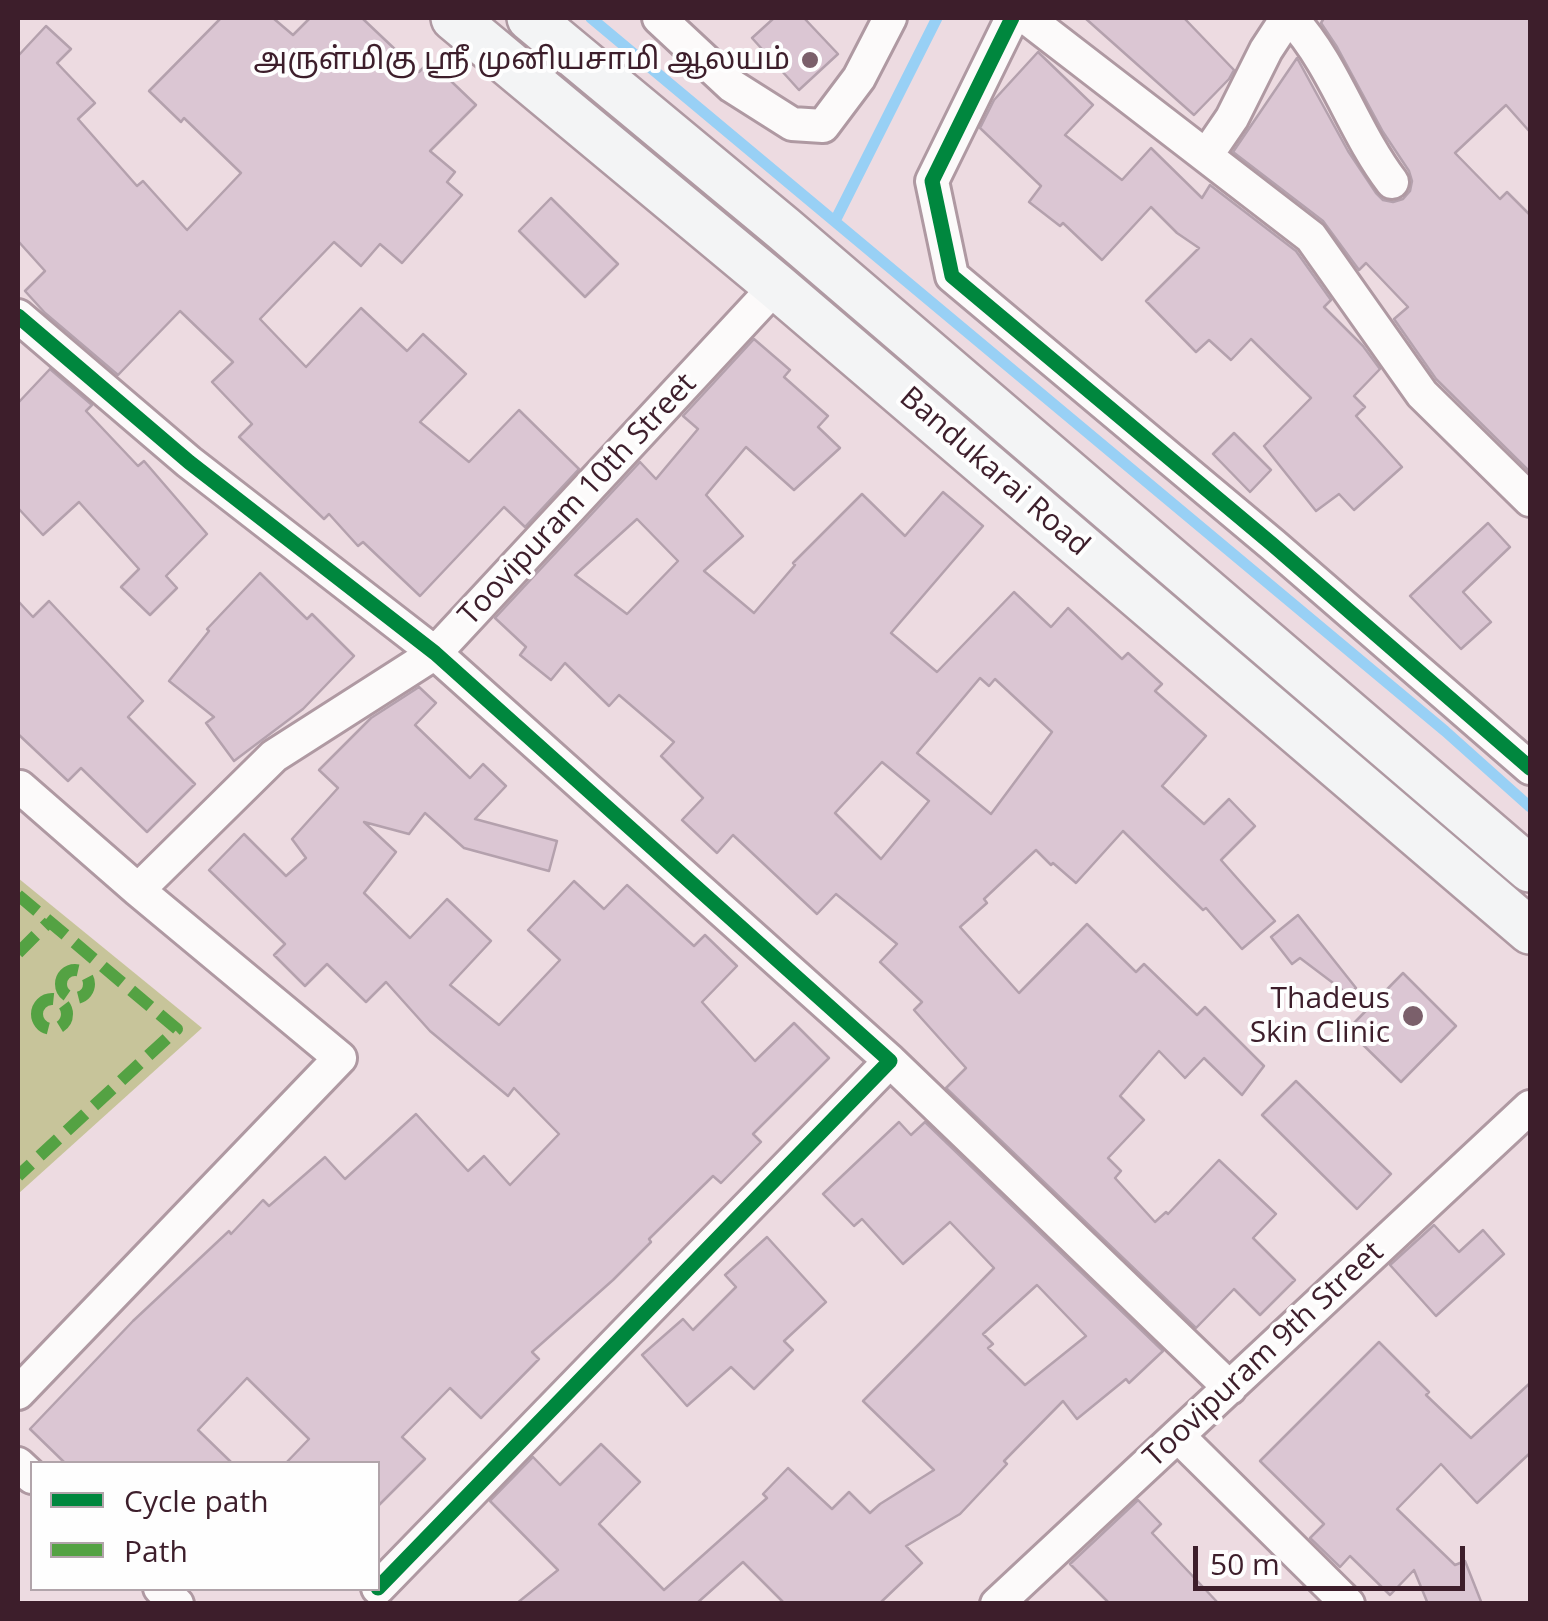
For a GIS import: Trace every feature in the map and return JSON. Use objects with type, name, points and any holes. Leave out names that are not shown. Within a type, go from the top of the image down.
[{"type":"main road","name":"Bandukarai Road","points":[[454,18],[776,286],[1530,931]]},
{"type":"main road","name":"Bandukarai Road","points":[[530,18],[874,305],[1530,869]]},
{"type":"street","points":[[659,18],[732,86],[792,124],[822,126],[859,78],[890,18]]},
{"type":"street","points":[[1012,18],[932,181],[952,276],[1530,768]]},
{"type":"street","points":[[1027,18],[1310,238],[1422,394],[1530,500]]},
{"type":"street","points":[[1206,156],[1232,118],[1266,50],[1289,18],[1324,60],[1374,159],[1392,182]]},
{"type":"street","name":"Toovipuram 10th Street","points":[[138,890],[274,756],[435,654],[776,286]]},
{"type":"street","points":[[18,316],[189,462],[435,654],[890,1061],[1230,1388]]},
{"type":"street","points":[[18,789],[340,1058],[18,1393]]},
{"type":"street","points":[[380,1585],[890,1061]]},
{"type":"street","name":"Toovipuram 9th Street","points":[[997,1604],[1530,1106]]},
{"type":"street","points":[[1178,1436],[1348,1604]]},
{"type":"shaded area","points":[[18,878],[202,1028],[18,1194]]},
{"type":"building","points":[[221,18],[273,18],[293,35],[310,18],[362,18],[419,72],[430,61],[476,105],[430,151],[455,172],[447,182],[462,195],[402,263],[380,244],[361,266],[334,242],[260,319],[306,367],[361,308],[407,351],[423,334],[466,374],[420,422],[469,462],[519,410],[579,469],[525,527],[504,507],[420,596],[363,542],[358,546],[329,514],[324,519],[239,437],[252,424],[212,382],[233,362],[180,311],[118,375],[25,291],[45,271],[18,241],[18,56],[46,26],[71,49],[57,63],[95,103],[78,119],[137,186],[143,181],[187,230],[241,173],[184,118],[181,122],[149,91]]},
{"type":"building","points":[[774,18],[804,18],[838,54],[799,90],[752,38]]},
{"type":"building","points":[[1085,18],[1184,18],[1234,70],[1194,115]]},
{"type":"building","points":[[1324,18],[1530,18],[1530,132],[1506,105],[1455,153],[1500,199],[1507,192],[1530,215],[1530,472],[1436,379],[1394,319],[1408,307],[1366,263],[1359,270],[1323,221],[1233,152],[1297,58],[1376,193],[1393,202],[1410,191],[1409,171],[1321,23]]},
{"type":"building","points":[[1038,52],[1093,105],[1065,135],[1122,180],[1151,148],[1202,198],[1210,185],[1296,251],[1331,300],[1324,307],[1380,369],[1354,396],[1365,407],[1356,416],[1402,467],[1354,510],[1339,494],[1316,511],[1264,446],[1311,398],[1251,339],[1231,360],[1209,340],[1196,352],[1146,301],[1199,248],[1151,207],[1102,260],[1063,223],[1060,226],[1029,202],[1041,186],[980,128],[994,100]]},
{"type":"building","points":[[551,198],[618,264],[585,297],[519,231]]},
{"type":"building","points":[[754,339],[790,370],[784,377],[828,416],[818,427],[840,448],[794,490],[746,447],[706,495],[743,536],[704,571],[754,613],[793,563],[862,494],[905,536],[943,492],[983,526],[891,633],[937,672],[1014,592],[1051,627],[1068,608],[1122,659],[1128,653],[1162,684],[1155,691],[1206,736],[1162,786],[1204,824],[1229,799],[1255,826],[1221,860],[1275,921],[1242,949],[1206,908],[1203,910],[1123,831],[1076,883],[1036,850],[960,927],[1019,993],[1087,924],[1136,972],[1144,964],[1197,1015],[1205,1007],[1264,1066],[1242,1095],[1204,1058],[1185,1078],[1159,1051],[1120,1096],[1144,1120],[1108,1158],[1121,1171],[1115,1178],[1155,1222],[1168,1214],[1219,1160],[1276,1214],[1253,1238],[1295,1280],[1260,1315],[1234,1289],[1196,1328],[946,1088],[966,1068],[914,1010],[922,1002],[880,962],[897,944],[836,894],[817,914],[733,835],[717,853],[682,820],[703,798],[661,756],[674,742],[619,695],[609,706],[565,663],[551,680],[520,655],[526,647],[495,618],[640,462],[656,479],[698,429],[683,416]],"holes":[[[637,519],[678,561],[627,614],[575,575]],[[980,678],[989,686],[995,679],[1052,732],[991,814],[917,753]],[[882,762],[929,801],[881,859],[835,813]]]},
{"type":"building","points":[[50,369],[92,405],[86,411],[138,466],[144,461],[207,534],[166,576],[177,588],[150,615],[121,587],[139,569],[79,502],[43,535],[18,508],[18,403]]},
{"type":"building","points":[[1234,433],[1271,470],[1250,492],[1213,454]]},
{"type":"building","points":[[1488,523],[1510,547],[1463,592],[1491,622],[1461,649],[1410,596]]},
{"type":"building","points":[[260,573],[307,619],[312,614],[354,656],[303,709],[234,761],[206,723],[214,717],[169,681],[207,629]]},
{"type":"building","points":[[18,601],[33,617],[49,601],[143,701],[128,717],[195,784],[147,832],[81,768],[68,781],[18,734]]},
{"type":"building","points":[[419,687],[436,703],[415,725],[470,778],[483,764],[506,786],[475,819],[557,841],[549,871],[464,848],[425,813],[409,834],[364,822],[396,852],[364,893],[410,938],[447,899],[491,941],[450,985],[499,1025],[560,960],[528,930],[574,881],[604,909],[627,885],[694,946],[705,935],[737,966],[702,1002],[755,1061],[794,1023],[829,1058],[753,1134],[761,1142],[721,1183],[713,1176],[613,1280],[532,1352],[539,1359],[481,1418],[450,1388],[402,1437],[425,1459],[380,1504],[380,1461],[288,1461],[309,1439],[247,1378],[198,1430],[230,1461],[63,1461],[30,1429],[133,1321],[229,1231],[231,1234],[263,1200],[269,1206],[325,1157],[345,1179],[416,1114],[468,1171],[484,1156],[510,1185],[559,1134],[514,1088],[508,1096],[430,1031],[386,982],[366,1002],[327,964],[305,986],[274,955],[285,944],[209,870],[244,834],[286,876],[306,858],[292,839],[338,788],[319,770],[371,718]]},
{"type":"building","points":[[1298,915],[1356,988],[1349,995],[1300,958],[1292,964],[1271,937]]},
{"type":"building","points":[[1403,973],[1456,1026],[1401,1082],[1353,1035],[1353,1024]]},
{"type":"building","points":[[1296,1081],[1391,1174],[1357,1209],[1262,1115]]},
{"type":"building","points":[[899,1122],[911,1135],[925,1122],[1163,1351],[1129,1383],[1126,1379],[1077,1419],[1063,1401],[1004,1461],[1007,1464],[960,1514],[906,1546],[922,1563],[879,1604],[785,1604],[743,1562],[696,1604],[516,1604],[558,1570],[490,1501],[533,1457],[560,1485],[601,1444],[640,1482],[599,1524],[664,1590],[767,1498],[763,1494],[788,1468],[832,1509],[849,1492],[870,1513],[934,1470],[863,1401],[994,1268],[950,1222],[903,1264],[862,1219],[854,1226],[823,1194]],"holes":[[[1037,1285],[1086,1336],[1025,1385],[988,1348],[993,1344],[983,1334]]]},
{"type":"building","points":[[1434,1225],[1459,1252],[1483,1230],[1504,1254],[1436,1316],[1390,1265]]},
{"type":"building","points":[[767,1237],[826,1302],[784,1341],[793,1350],[754,1389],[731,1367],[687,1406],[642,1355],[683,1319],[693,1330],[736,1287],[725,1275]]},
{"type":"building","points":[[1379,1342],[1471,1438],[1530,1383],[1530,1453],[1477,1503],[1441,1464],[1397,1509],[1455,1565],[1465,1561],[1482,1604],[1428,1604],[1414,1570],[1390,1595],[1350,1556],[1340,1567],[1310,1538],[1324,1524],[1260,1461]]},
{"type":"building","points":[[1138,1500],[1161,1524],[1152,1533],[1219,1604],[1110,1604],[1070,1564]]},
{"type":"waterway","points":[[591,18],[1445,731],[1530,807]]},
{"type":"waterway","points":[[835,221],[937,18]]},
{"type":"marked path","points":[[18,895],[177,1029],[18,1176]]},
{"type":"marked path","points":[[18,953],[49,922]]},
{"type":"marked path","points":[[75,970],[85,974],[89,984],[85,994],[75,998],[65,994],[61,984],[65,974],[75,970]]},
{"type":"marked path","points":[[52,999],[62,1004],[67,1014],[62,1024],[52,1029],[42,1024],[37,1014],[42,1004],[52,999]]},
{"type":"cycle path","points":[[1012,18],[932,181],[952,276],[1273,545],[1530,768]]},
{"type":"cycle path","points":[[18,316],[189,462],[435,653],[890,1061],[380,1586]]},
{"type":"place","name":"அருள்மிகு ஶ்ரீ முனியசாமி ஆலயம்","points":[[810,60]]},
{"type":"place","name":"Thadeus Skin Clinic","points":[[1413,1016]]}]
